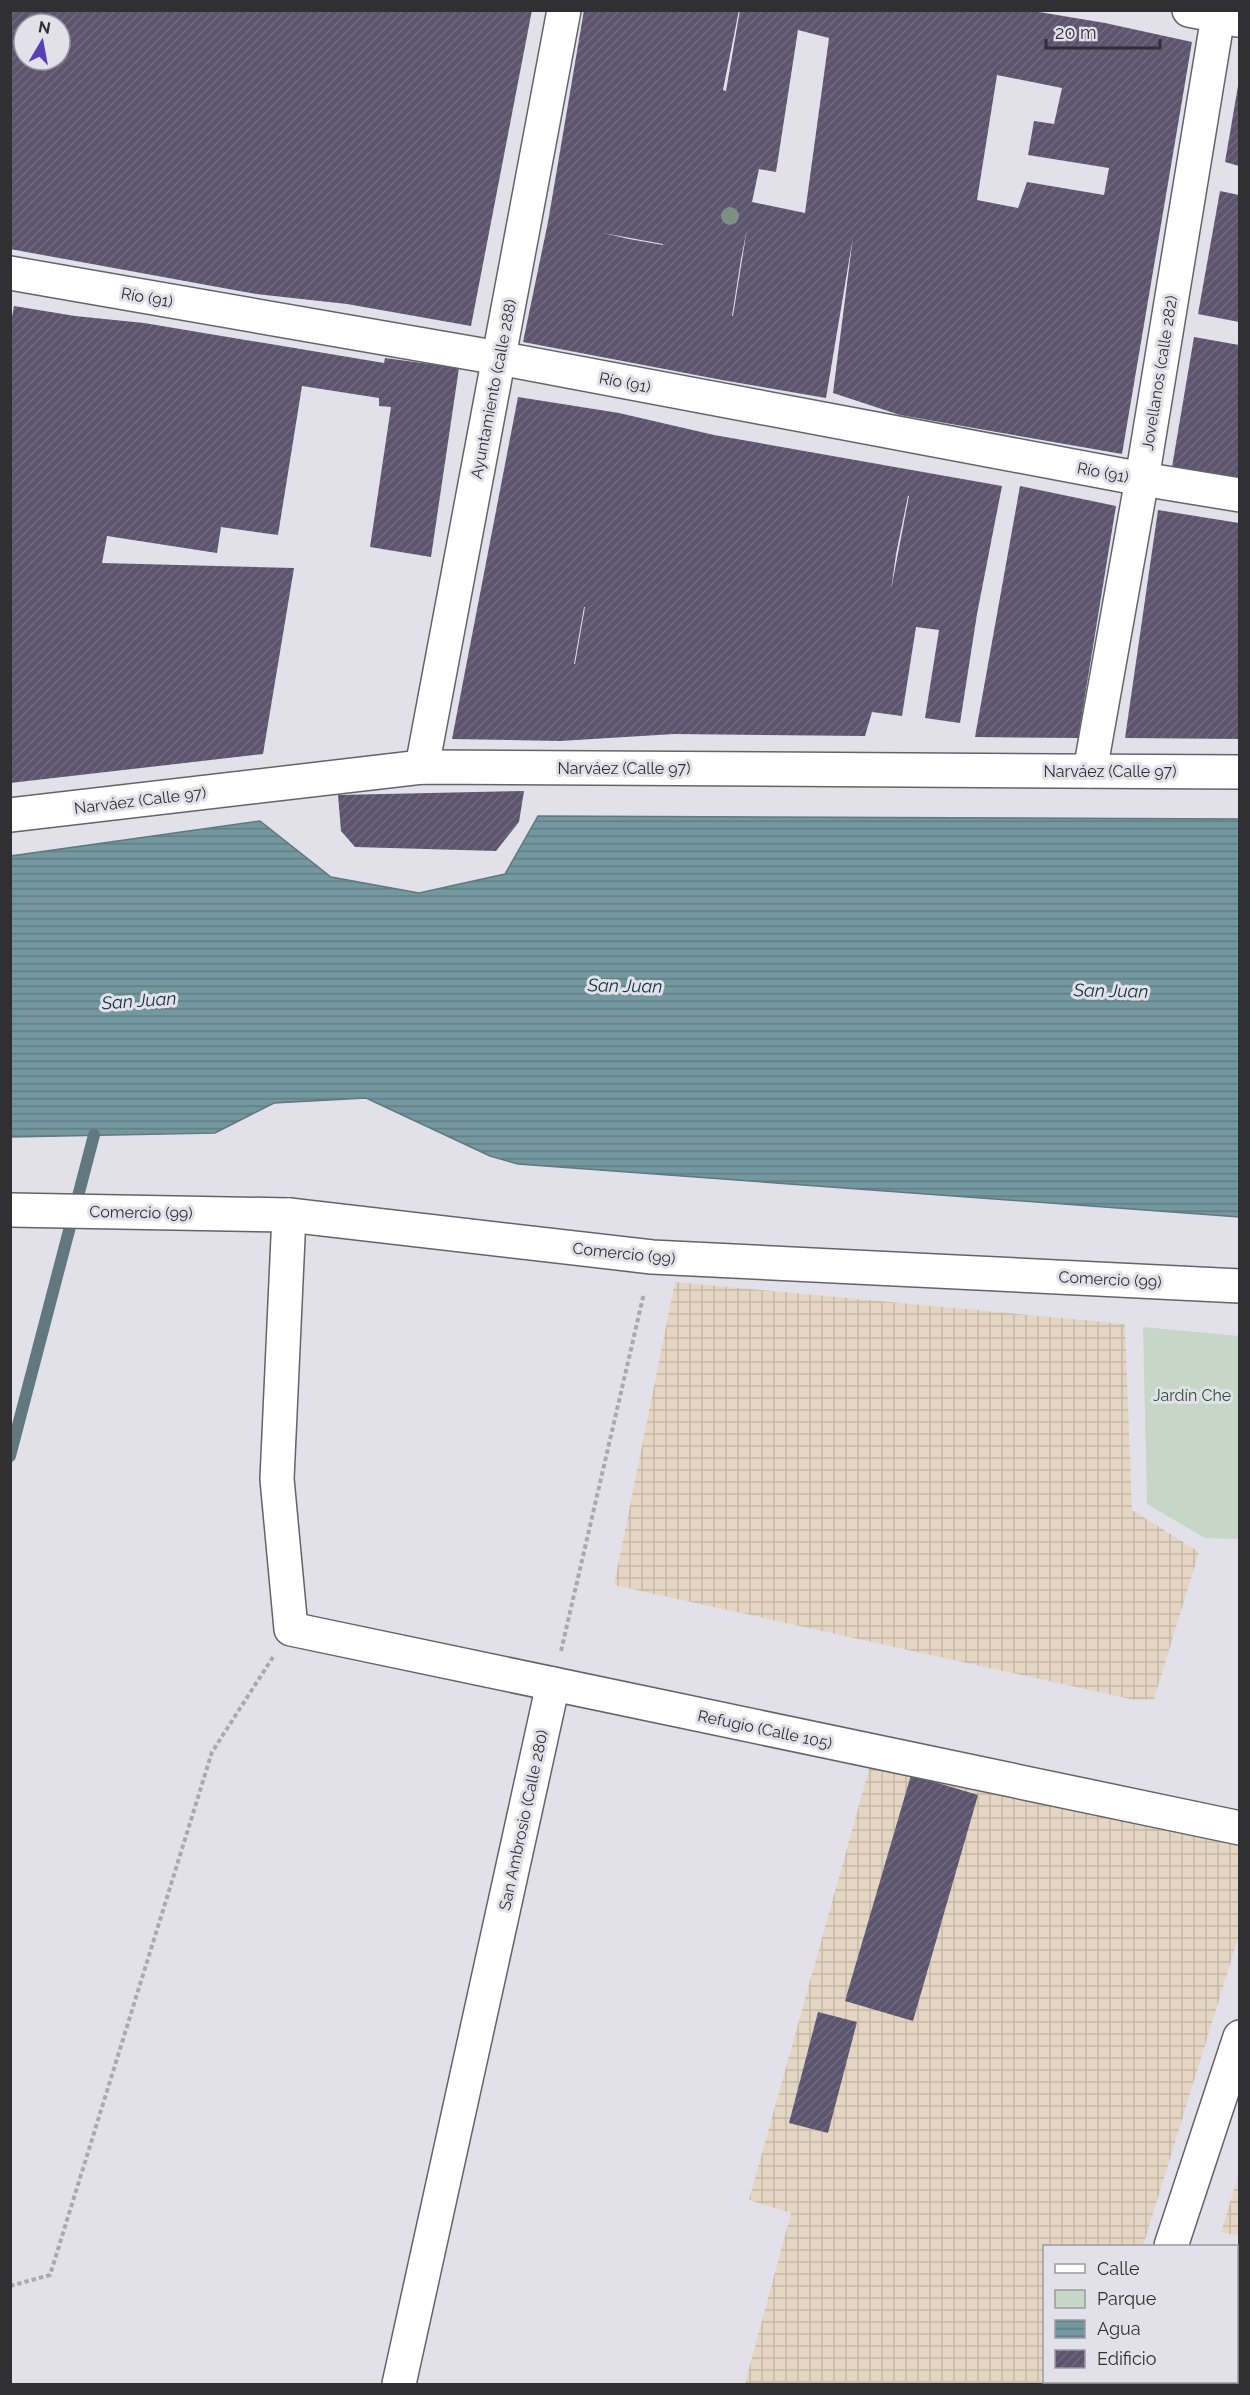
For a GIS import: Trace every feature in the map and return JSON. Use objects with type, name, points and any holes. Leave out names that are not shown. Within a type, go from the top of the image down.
[{"type":"street","name":"Ayuntamiento (calle 288)","points":[[422,767],[564,10]]},
{"type":"street","name":"Jovellanos (calle 282)","points":[[1090,771],[1142,479],[1216,15]]},
{"type":"street","name":"Río (91)","points":[[10,273],[499,358],[1142,479],[1239,495]]},
{"type":"street","name":"Narváez (Calle 97)","points":[[10,815],[422,767],[1239,772]]},
{"type":"street","name":"Comercio (99)","points":[[10,1210],[289,1215],[652,1257],[1239,1286]]},
{"type":"street","points":[[289,1215],[277,1479],[291,1629]]},
{"type":"street","name":"Refugio (Calle 105)","points":[[291,1629],[1239,1828]]},
{"type":"street","name":"San Ambrosio (Calle 280)","points":[[399,2385],[553,1684]]},
{"type":"street","points":[[1172,2245],[1239,2037]]},
{"type":"path","points":[[553,1684],[652,1257]]},
{"type":"path","points":[[10,2286],[50,2275],[212,1752],[291,1629]]},
{"type":"shaded area","points":[[675,1282],[1125,1324],[1132,1510],[1199,1552],[1154,1699],[1135,1700],[614,1585]]},
{"type":"shaded area","points":[[871,1762],[1239,1844],[1239,1935],[1143,2245],[1043,2245],[1043,2383],[1100,2384],[745,2384],[791,2213],[749,2200]]},
{"type":"shaded area","points":[[1239,2173],[1240,2236],[1221,2232]]},
{"type":"shaded area","points":[[1239,2289],[1239,2384],[1163,2384],[1238,2383]]},
{"type":"green space","name":"Jardín Che","points":[[1143,1327],[1239,1336],[1239,1539],[1205,1538],[1147,1504]]},
{"type":"water","name":"San Juan","points":[[538,816],[1239,819],[1239,1217],[518,1164],[490,1156],[366,1098],[274,1103],[215,1133],[11,1137],[11,856],[260,821],[331,877],[419,893],[505,874]]},
{"type":"building","points":[[10,10],[532,10],[471,326],[347,304],[256,294],[10,249]]},
{"type":"building","points":[[584,10],[739,10],[723,90],[726,91],[740,10],[1027,10],[1105,23],[1192,42],[1122,454],[900,415],[833,393],[853,237],[826,398],[523,342],[548,222]],"holes":[[[798,30],[829,38],[805,213],[752,202],[759,169],[776,172]],[[997,75],[1062,88],[1054,124],[1034,121],[1028,155],[1109,168],[1104,195],[1027,182],[1018,208],[977,200]],[[747,229],[732,316],[741,259]],[[603,233],[663,245],[629,239]]]},
{"type":"building","points":[[1239,86],[1239,166],[1225,162]]},
{"type":"building","points":[[1220,191],[1239,195],[1239,322],[1198,314]]},
{"type":"building","points":[[14,306],[75,316],[144,323],[384,363],[385,358],[459,368],[431,557],[370,547],[391,407],[379,406],[379,398],[302,386],[278,535],[221,527],[217,553],[107,536],[102,563],[294,568],[263,754],[10,783],[10,328]]},
{"type":"building","points":[[1194,337],[1239,345],[1239,480],[1172,467]]},
{"type":"building","points":[[518,397],[619,413],[714,435],[1002,486],[977,614],[960,723],[925,718],[939,630],[916,627],[902,716],[872,712],[865,736],[674,734],[560,741],[452,739]],"holes":[[[909,496],[891,590],[896,554]],[[584,607],[585,607],[574,664]]]},
{"type":"building","points":[[1020,486],[1116,506],[1078,738],[975,737]]},
{"type":"building","points":[[1158,510],[1239,523],[1239,739],[1125,738]]},
{"type":"building","points":[[524,791],[519,822],[496,851],[355,847],[341,831],[338,795]]},
{"type":"building","points":[[911,1775],[978,1795],[913,2021],[845,2001]]},
{"type":"building","points":[[818,2012],[857,2022],[828,2133],[789,2123]]},
{"type":"waterway","points":[[10,1456],[94,1135]]}]
